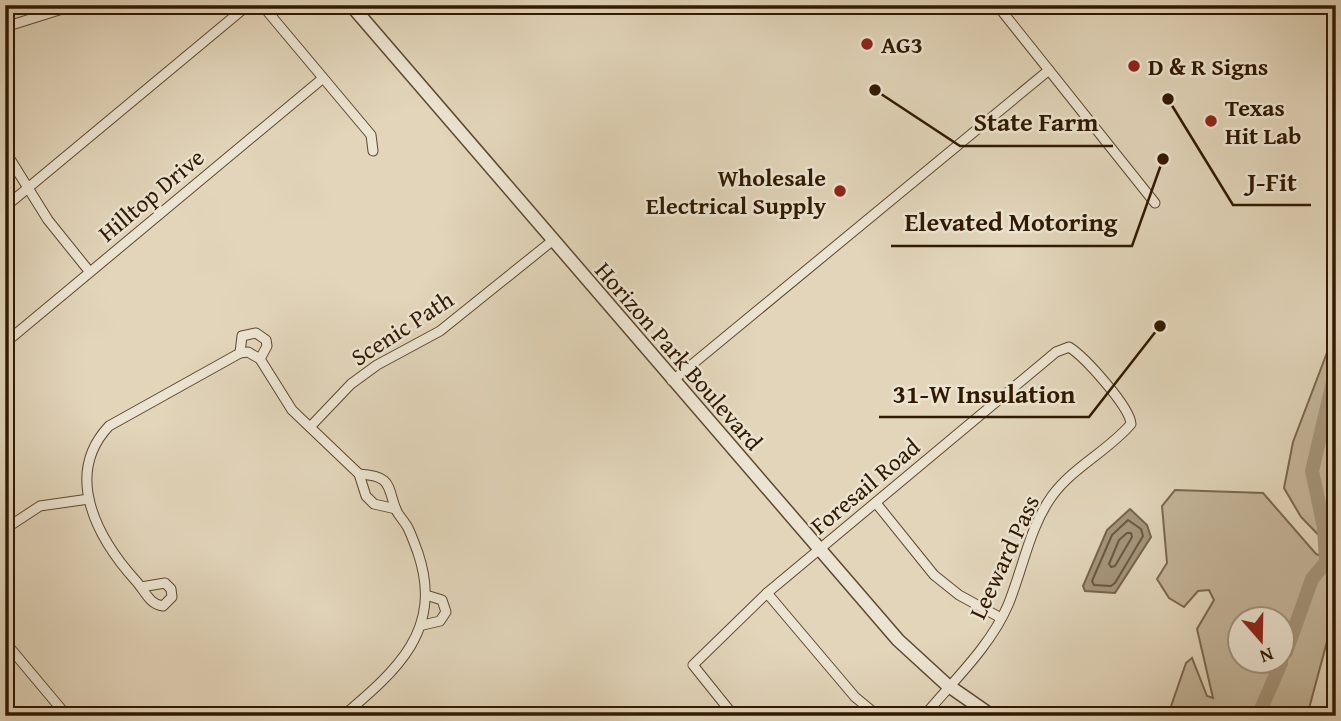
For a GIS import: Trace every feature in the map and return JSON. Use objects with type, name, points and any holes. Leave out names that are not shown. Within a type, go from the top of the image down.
[{"type":"street","points":[[5,27],[75,5]]},
{"type":"street","points":[[5,207],[248,5]]},
{"type":"street","points":[[262,5],[371,135],[373,151]]},
{"type":"street","name":"Horizon Park Boulevard","points":[[351,5],[672,381],[898,640],[948,687],[992,716]]},
{"type":"street","points":[[997,5],[1154,203]]},
{"type":"street","points":[[672,381],[1049,70]]},
{"type":"street","name":"Hilltop Drive","points":[[5,343],[322,79]]},
{"type":"street","points":[[5,151],[26,189],[89,271]]},
{"type":"street","name":"Scenic Path","points":[[310,427],[351,384],[377,365],[440,331],[552,241]]},
{"type":"street","points":[[240,353],[242,337],[256,333],[266,340],[267,346],[260,359]]},
{"type":"street","name":"Foresail Road","points":[[734,716],[693,665],[767,593],[1056,352],[1069,347],[1086,360],[1127,411],[1131,425]]},
{"type":"street","points":[[141,587],[111,554],[97,531],[88,482],[93,450],[99,436],[109,426],[240,353],[248,352],[260,359],[292,410],[359,474],[366,496],[374,504],[396,509]]},
{"type":"street","name":"Leeward Pass","points":[[924,716],[1001,618],[1038,522],[1051,498],[1065,480],[1131,425]]},
{"type":"street","points":[[343,716],[393,673],[423,625],[426,595],[419,556],[408,528],[396,509],[388,483],[380,477],[359,474]]},
{"type":"street","points":[[5,529],[40,506],[89,499]]},
{"type":"street","points":[[876,503],[934,575],[959,595],[1001,618]]},
{"type":"street","points":[[767,593],[855,696],[878,716]]},
{"type":"street","points":[[423,625],[440,621],[446,612],[442,600],[426,595]]},
{"type":"street","points":[[5,642],[67,716]]},
{"type":"shaded area","points":[[1336,329],[1336,428],[1330,446],[1330,501],[1336,510],[1336,553],[1301,517],[1284,488],[1293,442]]},
{"type":"shaded area","points":[[1175,490],[1263,493],[1316,554],[1336,562],[1336,608],[1307,716],[1160,716],[1170,709],[1186,663],[1192,658],[1207,696],[1213,698],[1197,629],[1214,600],[1209,590],[1198,591],[1184,607],[1169,598],[1157,579],[1167,563],[1162,506]]},
{"type":"water","points":[[1130,509],[1147,525],[1151,537],[1115,593],[1085,591],[1083,586],[1107,530]]},
{"type":"waterway","points":[[1296,624],[1312,579],[1326,562],[1324,527],[1312,471],[1336,369]]},
{"type":"waterway","points":[[1258,716],[1275,676]]},
{"type":"place","name":"AG3","points":[[867,44]]},
{"type":"place","name":"D & R Signs","points":[[1134,66]]},
{"type":"place","name":"State Farm","points":[[875,90]]},
{"type":"place","name":"J-Fit","points":[[1168,99]]},
{"type":"place","name":"Texas Hit Lab","points":[[1211,121]]},
{"type":"place","name":"Elevated Motoring","points":[[1163,159]]},
{"type":"place","name":"Wholesale Electrical Supply","points":[[840,191]]},
{"type":"place","name":"31-W Insulation","points":[[1160,326]]}]
